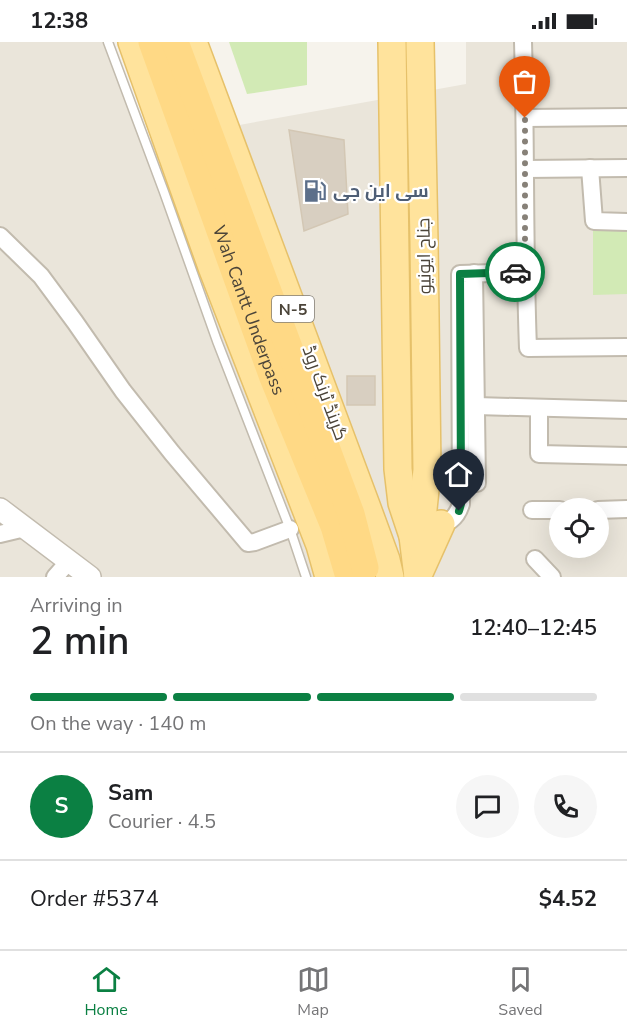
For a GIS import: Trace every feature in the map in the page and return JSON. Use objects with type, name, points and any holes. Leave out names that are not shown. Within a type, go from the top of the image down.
[{"type":"highway","name":"Wah Cantt Underpass","points":[[152,42],[272,375],[334,526],[349,577]]},
{"type":"highway","name":"Wah Cantt Underpass","points":[[175,42],[351,514],[368,577]]},
{"type":"main road","points":[[132,42],[203,270],[320,545],[329,577]]},
{"type":"main road","name":"گرینڈ ٹرنک روڈ","points":[[193,42],[367,508],[390,577]]},
{"type":"main road","name":"جناح ایونیو","points":[[392,42],[398,469],[402,503],[413,536],[418,577]]},
{"type":"main road","name":"جناح ایونیو","points":[[420,42],[427,470],[432,517]]},
{"type":"main road","points":[[413,536],[432,517]]},
{"type":"main road","points":[[418,577],[432,517]]},
{"type":"street","points":[[523,42],[528,348],[627,347]]},
{"type":"street","points":[[525,118],[627,117]]},
{"type":"street","points":[[590,168],[594,221],[627,222]]},
{"type":"street","points":[[525,169],[627,168]]},
{"type":"street","points":[[0,236],[41,276],[123,391],[248,543],[290,529]]},
{"type":"street","points":[[467,273],[525,272]]},
{"type":"street","points":[[467,273],[476,406],[477,483]]},
{"type":"street","points":[[432,517],[446,523],[456,516],[461,504],[467,273]]},
{"type":"street","points":[[476,406],[627,410]]},
{"type":"street","points":[[539,409],[539,454],[627,456]]},
{"type":"street","points":[[0,509],[25,528],[62,569],[90,577]]},
{"type":"street","points":[[609,510],[627,509]]},
{"type":"street","points":[[532,510],[549,510]]},
{"type":"street","points":[[0,534],[25,528]]},
{"type":"street","points":[[535,559],[552,577]]},
{"type":"lane","points":[[108,42],[203,270],[217,341],[290,529],[306,577]]},
{"type":"shaded area","points":[[0,42],[112,42],[145,142],[466,84],[466,42],[627,42],[627,577],[0,577]]},
{"type":"green space","points":[[229,42],[307,42],[307,85],[247,94]]},
{"type":"green space","points":[[593,226],[627,226],[627,294],[593,295]]},
{"type":"building","points":[[289,130],[344,140],[348,214],[304,231]]},
{"type":"building","points":[[347,376],[375,376],[375,405],[347,405]]},
{"type":"way so far","points":[[515,272],[525,272],[525,118]]},
{"type":"place","name":"سی این جی","points":[[315,191]]},
{"type":"route","points":[[459,511],[461,504],[460,274],[515,272]]}]
